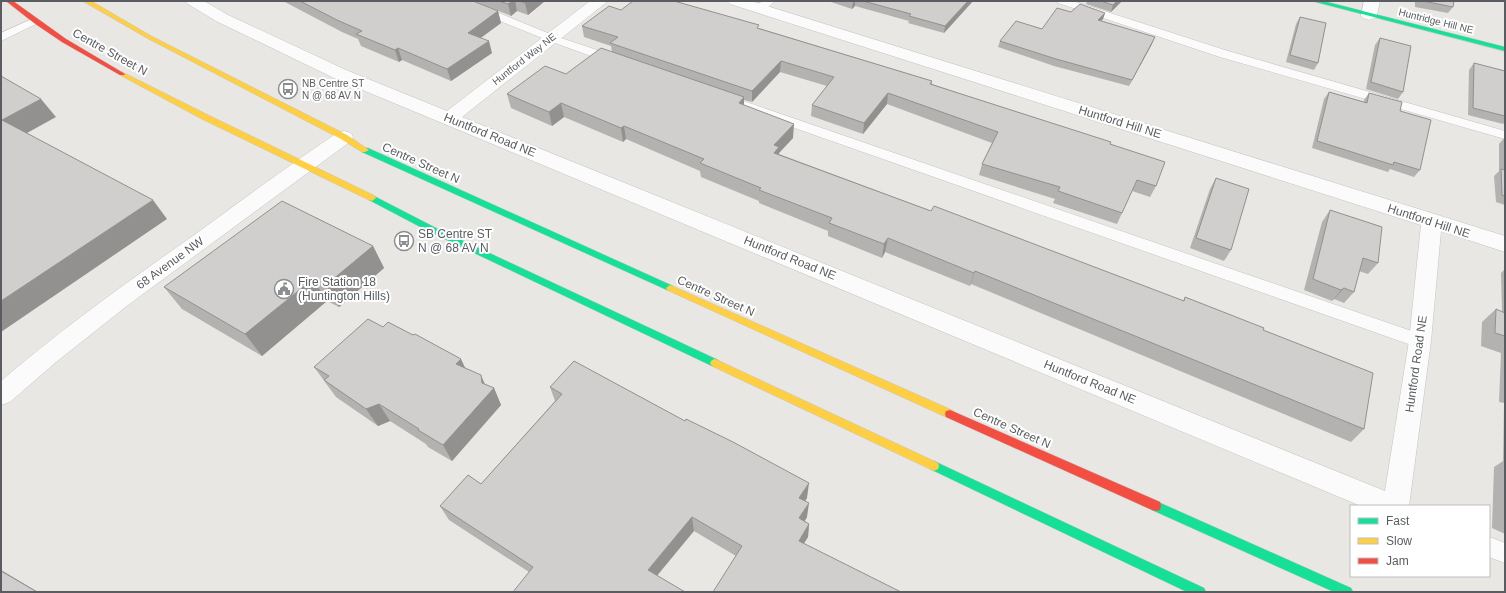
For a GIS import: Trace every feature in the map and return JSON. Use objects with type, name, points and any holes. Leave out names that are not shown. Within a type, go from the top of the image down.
[{"type":"main road","name":"Centre Street N","points":[[9,1],[34,21],[100,62],[302,166],[339,181],[433,230],[1200,592]]},
{"type":"main road","name":"Centre Street N","points":[[86,1],[156,41],[344,137],[373,155],[1347,592]]},
{"type":"main road","name":"Huntridge Hill NE","points":[[1315,1],[1371,8],[1505,50]]},
{"type":"street","name":"Huntford Road NE","points":[[193,1],[222,18],[340,74],[1390,505]]},
{"type":"street","name":"Huntford Way NE","points":[[449,118],[600,1]]},
{"type":"street","name":"Huntford Hill NE","points":[[735,1],[764,5],[1432,222],[1505,244]]},
{"type":"street","name":"68 Avenue NW","points":[[1,395],[34,366],[145,281],[344,137]]},
{"type":"street","name":"Huntford Road NE","points":[[1396,505],[1420,341],[1432,222]]},
{"type":"lane","points":[[460,1],[551,38],[626,64]]},
{"type":"lane","points":[[1062,1],[1224,54],[1505,135]]},
{"type":"lane","points":[[1,37],[34,21]]},
{"type":"lane","points":[[709,92],[1420,341]]},
{"type":"lane","points":[[1490,547],[1505,553]]},
{"type":"building","points":[[300,1],[473,1],[498,11],[468,33],[489,41],[447,69],[398,48],[395,50],[356,34],[362,31]]},
{"type":"building","points":[[499,1],[512,1],[508,4]]},
{"type":"building","points":[[633,1],[674,1],[759,25],[757,28],[932,81],[930,84],[1111,142],[1110,144],[1165,162],[1156,186],[1137,180],[1122,213],[1058,191],[1060,187],[982,164],[998,132],[888,93],[864,123],[812,105],[834,77],[781,61],[752,91],[610,43],[618,37],[582,26],[609,6],[621,10]]},
{"type":"building","points":[[863,1],[968,1],[945,26],[909,16],[911,14]]},
{"type":"building","points":[[1101,1],[1117,1],[1113,5]]},
{"type":"building","points":[[1423,1],[1454,1],[1453,7]]},
{"type":"building","points":[[1080,4],[1105,13],[1098,20],[1155,37],[1132,80],[1056,59],[1000,41],[1016,21],[1042,29],[1057,8],[1071,12]]},
{"type":"building","points":[[1300,17],[1326,23],[1318,63],[1290,55]]},
{"type":"building","points":[[1380,38],[1411,46],[1403,92],[1371,82]]},
{"type":"building","points":[[601,48],[744,97],[739,103],[794,124],[774,145],[779,147],[774,153],[931,211],[934,206],[1184,301],[1185,297],[1264,328],[1263,330],[1373,373],[1364,429],[975,271],[974,273],[888,238],[884,244],[829,223],[832,218],[759,190],[761,188],[700,163],[704,159],[624,126],[621,128],[561,103],[549,112],[507,94],[545,66],[566,74]]},
{"type":"building","points":[[1474,63],[1505,71],[1505,116],[1473,108]]},
{"type":"building","points":[[1,76],[41,99],[2,120],[153,200],[1,301]]},
{"type":"building","points":[[1329,92],[1367,103],[1369,93],[1402,102],[1400,111],[1431,120],[1420,170],[1394,162],[1393,165],[1317,141]]},
{"type":"building","points":[[1501,169],[1505,170],[1505,196],[1502,195]]},
{"type":"building","points":[[1216,178],[1249,189],[1231,250],[1196,238]]},
{"type":"building","name":"Fire Station 18 (Huntington Hills)","points":[[282,201],[373,246],[326,285],[313,279],[245,334],[164,287]]},
{"type":"building","points":[[1330,210],[1382,227],[1378,263],[1363,258],[1354,292],[1344,288],[1341,290],[1313,279]]},
{"type":"building","points":[[1496,309],[1505,313],[1505,336],[1495,333]]},
{"type":"building","points":[[368,319],[383,327],[388,322],[413,335],[415,334],[461,359],[456,364],[481,375],[482,383],[494,388],[443,445],[379,404],[366,409],[324,380],[329,376],[314,367]]},
{"type":"building","points":[[574,361],[685,421],[686,419],[733,442],[809,483],[799,498],[809,503],[799,518],[809,524],[799,541],[901,592],[713,592],[742,546],[692,517],[648,570],[685,592],[513,592],[533,567],[440,506],[468,475],[481,484],[562,394],[550,387]]},
{"type":"building","points":[[1,571],[37,592],[1,592]]},
{"type":"traffic: fast","points":[[1315,1],[1505,49]]},
{"type":"traffic: fast","points":[[365,150],[670,288]]},
{"type":"traffic: fast","points":[[372,198],[433,230],[715,363]]},
{"type":"traffic: fast","points":[[934,466],[1200,592]]},
{"type":"traffic: fast","points":[[1156,506],[1347,592]]},
{"type":"traffic: slow","points":[[86,1],[149,37],[344,137],[365,150]]},
{"type":"traffic: slow","points":[[122,74],[205,117],[372,198]]},
{"type":"traffic: slow","points":[[670,288],[950,414]]},
{"type":"traffic: slow","points":[[715,363],[934,466]]},
{"type":"traffic: jam","points":[[9,1],[64,40],[122,74]]},
{"type":"traffic: jam","points":[[950,414],[1156,506]]},
{"type":"place","name":"NB Centre ST N @ 68 AV N","points":[[288,89]]},
{"type":"place","name":"SB Centre ST N @ 68 AV N","points":[[404,241]]},
{"type":"place","name":"Fire Station 18 (Huntington Hills)","points":[[284,289]]}]
